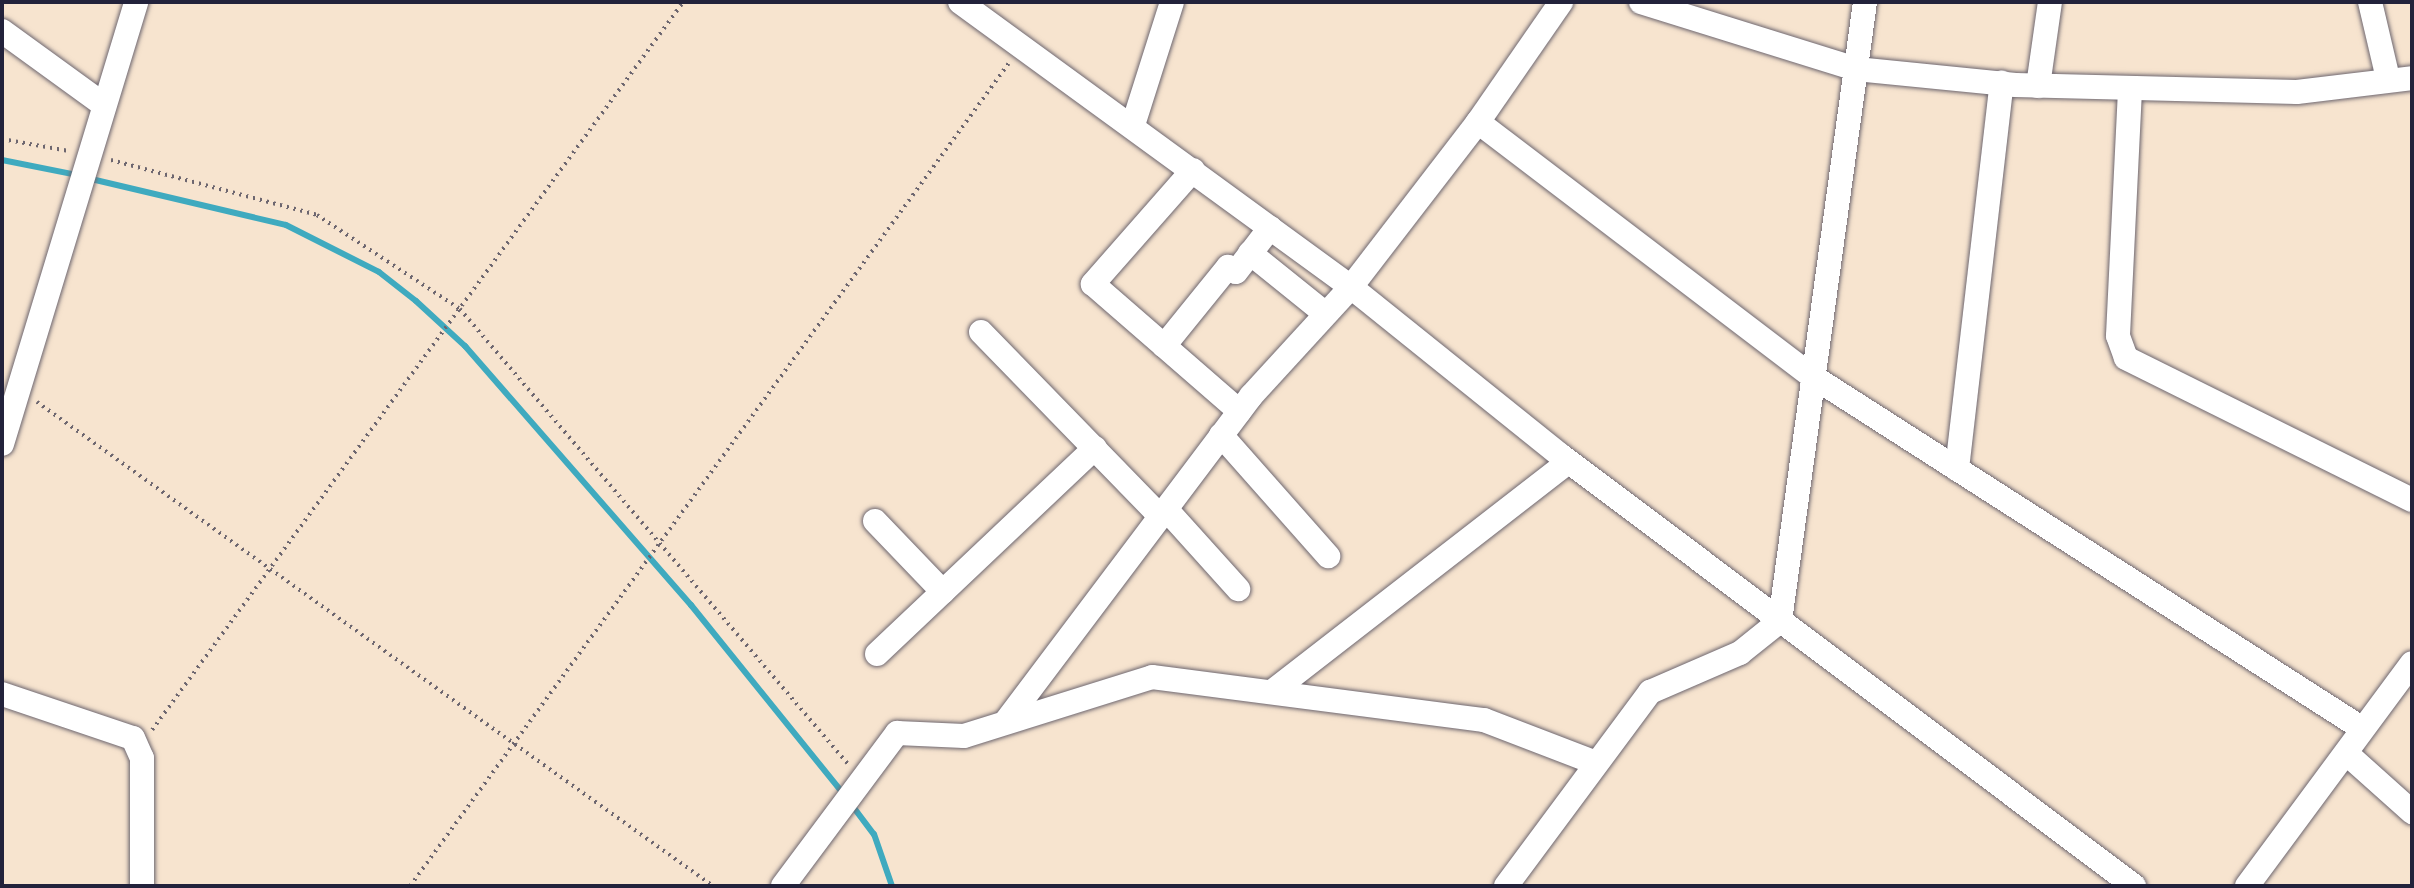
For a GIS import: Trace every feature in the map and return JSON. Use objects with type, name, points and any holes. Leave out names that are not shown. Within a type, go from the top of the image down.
[{"type":"street","points":[[2,444],[136,2]]},
{"type":"street","points":[[960,2],[1133,125],[1351,287],[1568,462],[2134,886]]},
{"type":"street","points":[[1133,125],[1172,2]]},
{"type":"street","points":[[1007,720],[1239,411],[1351,287],[1479,122],[1561,2]]},
{"type":"street","points":[[1641,2],[1856,69],[2038,86],[2130,90],[2297,92],[2412,78]]},
{"type":"street","points":[[1506,886],[1650,692],[1740,653],[1780,621],[1864,2]]},
{"type":"street","points":[[2038,86],[2050,2]]},
{"type":"street","points":[[2370,2],[2388,79]]},
{"type":"street","points":[[2,31],[104,105]]},
{"type":"street","points":[[1957,469],[2002,83]]},
{"type":"street","points":[[2130,90],[2118,336],[2126,358],[2412,500]]},
{"type":"street","points":[[1479,122],[1812,376],[2362,729]]},
{"type":"street","points":[[1193,170],[1093,284],[1239,411]]},
{"type":"street","points":[[1164,346],[1228,267],[1236,272],[1270,228]]},
{"type":"street","points":[[1250,253],[1326,314]]},
{"type":"street","points":[[981,332],[1238,589]]},
{"type":"street","points":[[1221,435],[1328,556]]},
{"type":"street","points":[[877,654],[1095,448]]},
{"type":"street","points":[[1273,691],[1568,462]]},
{"type":"street","points":[[875,520],[943,592]]},
{"type":"street","points":[[2247,886],[2412,663]]},
{"type":"street","points":[[783,886],[897,733],[964,736],[1007,720],[1152,677],[1484,720],[1596,763]]},
{"type":"street","points":[[2,694],[118,729],[138,749],[142,886]]},
{"type":"street","points":[[2346,753],[2412,812]]},
{"type":"path","points":[[138,749],[683,2]]},
{"type":"path","points":[[410,886],[1021,46]]},
{"type":"path","points":[[2,139],[88,155],[317,215],[460,309],[861,779]]},
{"type":"path","points":[[18,389],[713,886]]},
{"type":"waterway","points":[[2,160],[77,175]]},
{"type":"waterway","points":[[87,178],[286,225],[379,272],[416,301],[465,346],[691,605],[845,796]]},
{"type":"waterway","points":[[851,804],[874,834],[892,886]]}]
